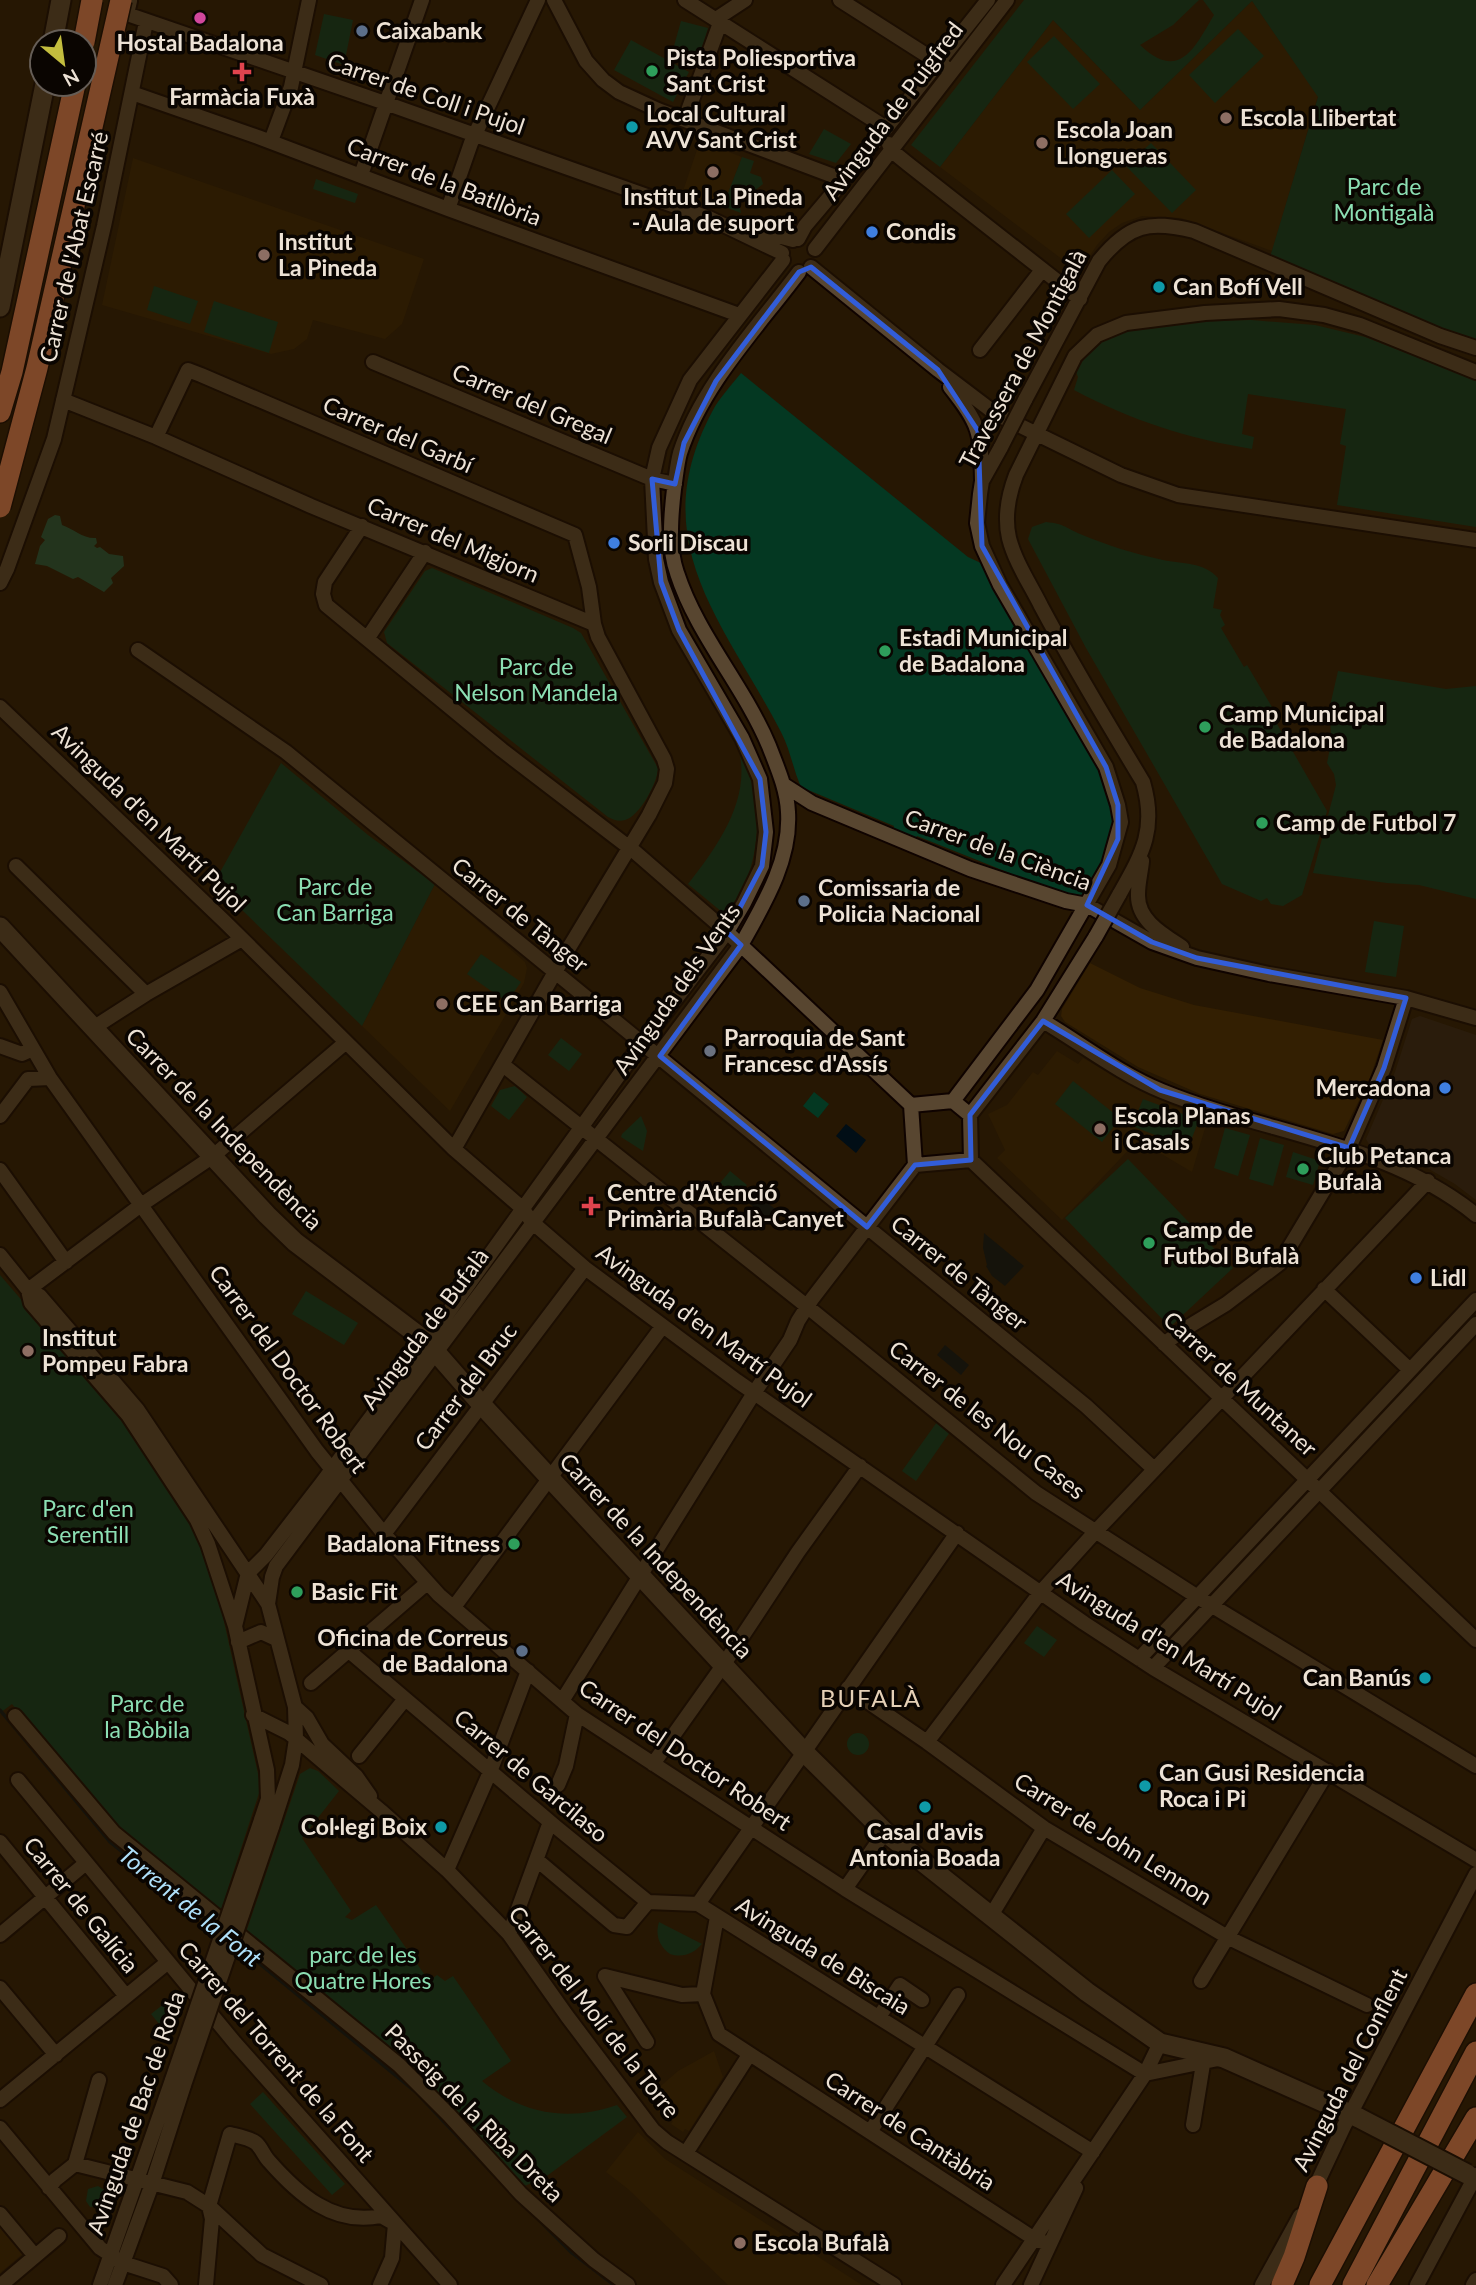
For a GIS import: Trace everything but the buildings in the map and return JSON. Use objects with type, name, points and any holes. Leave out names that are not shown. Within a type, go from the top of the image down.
[{"type":"highway","points":[[87,28],[93,0]]},
{"type":"highway","points":[[0,507],[126,5]]},
{"type":"highway","points":[[0,412],[15,359],[72,98]]},
{"type":"highway","points":[[1320,2285],[1476,1994]]},
{"type":"highway","points":[[1353,2285],[1476,2052]]},
{"type":"highway","points":[[1377,2285],[1476,2118]]},
{"type":"highway","points":[[1282,2285],[1317,2186]]},
{"type":"street","points":[[56,28],[61,0]]},
{"type":"street","points":[[271,141],[291,87],[309,0]]},
{"type":"street","points":[[361,175],[388,104],[422,0]]},
{"type":"street","points":[[554,0],[586,61],[603,80],[633,100],[844,180]]},
{"type":"street","points":[[685,0],[886,128],[892,151],[1080,299]]},
{"type":"street","points":[[685,119],[718,21],[745,0]]},
{"type":"street","points":[[840,0],[951,72]]},
{"type":"street","name":"Avinguda de Puigfred","points":[[799,235],[988,0]]},
{"type":"street","name":"Avinguda de Puigfred","points":[[815,249],[1007,0]]},
{"type":"street","points":[[448,209],[475,135],[537,4],[561,14]]},
{"type":"street","name":"Carrer de Coll i Pujol","points":[[126,5],[146,22],[388,104],[709,218],[774,233],[799,235]]},
{"type":"street","name":"Carrer de l'Abat Escarré","points":[[0,583],[50,451],[104,226],[146,22]]},
{"type":"street","name":"Carrer de la Batllòria","points":[[132,93],[271,141],[739,315]]},
{"type":"street","points":[[0,307],[42,98]]},
{"type":"street","name":"Carrer de Coll i Pujol","points":[[709,218],[783,256]]},
{"type":"street","name":"Travessera de Montigalà","points":[[953,1101],[1037,990],[1109,865],[1121,822],[1106,767],[988,562],[978,535],[977,523],[982,481],[1099,261],[1115,240],[1145,226],[1167,225],[1194,231],[1440,337],[1476,348]]},
{"type":"street","points":[[805,270],[816,259],[815,249],[799,235],[788,243],[783,256],[789,269],[805,270],[996,414],[1121,475],[1178,495],[1476,540]]},
{"type":"street","name":"Avinguda dels Vents","points":[[522,1208],[727,932],[762,866],[766,832],[760,779],[742,738],[679,630],[661,582],[656,559],[652,479],[659,448],[691,380],[783,256]]},
{"type":"street","name":"Avinguda dels Vents","points":[[532,1222],[660,1056],[741,945],[776,879],[785,846],[788,812],[784,785],[764,736],[689,604],[676,571],[672,526],[679,456],[695,416],[716,381],[805,270]]},
{"type":"street","points":[[980,350],[1042,270]]},
{"type":"street","name":"Travessera de Montigalà","points":[[970,1115],[1043,1021],[1096,936],[1143,849],[1149,822],[1149,804],[1143,782],[1051,625],[1010,540],[1006,516],[1010,489],[1070,366],[1082,348],[1106,329],[1141,320],[1279,309],[1350,321],[1476,372]]},
{"type":"street","name":"Carrer del Gregal","points":[[373,362],[652,479],[675,484]]},
{"type":"street","name":"Carrer del Garbí","points":[[156,437],[188,370],[575,535],[589,587],[594,624]]},
{"type":"street","points":[[938,370],[970,410],[982,447],[982,481]]},
{"type":"street","name":"Carrer del Migjorn","points":[[63,400],[594,624]]},
{"type":"street","points":[[362,526],[325,582],[323,594],[326,605],[502,750],[630,847],[727,932],[911,1105],[915,1165],[812,1299],[790,1340],[754,1392],[562,1701]]},
{"type":"street","points":[[367,639],[425,552]]},
{"type":"street","points":[[454,1149],[665,783],[667,769],[664,759],[598,637],[594,624]]},
{"type":"street","name":"Carrer de Tànger","points":[[138,650],[286,752],[1086,1406],[1154,1469]]},
{"type":"street","name":"Avinguda d'en Martí Pujol","points":[[0,707],[242,939],[454,1149],[585,1268],[754,1392],[1040,1593],[1139,1659],[1476,1860]]},
{"type":"street","name":"Carrer de la Ciència","points":[[784,785],[812,803],[970,869],[1066,901],[1087,905],[1152,942],[1197,958],[1269,974],[1406,998],[1476,1018]]},
{"type":"street","name":"Carrer de la Ciència","points":[[1143,849],[1138,891],[1142,913],[1151,925],[1197,958]]},
{"type":"street","points":[[16,866],[146,993]]},
{"type":"street","name":"Carrer de la Independència","points":[[0,927],[212,1157],[295,1242],[431,1347],[481,1405],[805,1753],[885,1832],[992,1914],[1087,1992],[1160,2043],[1224,2058],[1355,2116],[1474,2177]]},
{"type":"street","points":[[93,1028],[146,993],[242,939]]},
{"type":"street","name":"Carrer del Doctor Robert","points":[[0,992],[27,1052],[50,1078],[331,1469],[427,1583],[577,1714],[845,1888],[1145,2074]]},
{"type":"street","points":[[1164,1344],[1226,1304],[1280,1263],[1349,1148],[1384,1068],[1406,998]]},
{"type":"street","points":[[1043,1021],[1096,1055],[1160,1090],[1349,1148],[1428,1181],[1476,1215]]},
{"type":"street","points":[[28,1290],[141,1205],[212,1157],[345,1043]]},
{"type":"street","points":[[0,1046],[27,1052],[28,1079],[0,1116]]},
{"type":"street","name":"Carrer de les Nou Cases","points":[[503,1065],[809,1308],[1036,1493],[1196,1596],[1476,1766]]},
{"type":"street","points":[[28,1079],[50,1078]]},
{"type":"street","points":[[911,1105],[953,1101],[970,1115],[971,1160],[915,1165]]},
{"type":"street","name":"Carrer de Muntaner","points":[[971,1160],[1476,1640]]},
{"type":"street","points":[[0,1170],[66,1262]]},
{"type":"street","points":[[927,1742],[1040,1593],[1428,1181]]},
{"type":"street","name":"Avinguda de Bufalà","points":[[268,1604],[276,1566],[341,1481],[522,1208]]},
{"type":"street","name":"Avinguda de Bufalà","points":[[248,1573],[266,1555],[331,1469],[532,1222]]},
{"type":"street","name":"Carrer del Molí de la Torre","points":[[0,1255],[28,1290],[40,1296],[137,1409],[268,1604],[295,1707],[296,1739]]},
{"type":"street","name":"Carrer del Bruc","points":[[384,1534],[585,1268]]},
{"type":"street","points":[[1324,1289],[1410,1370]]},
{"type":"street","name":"Carrer del Molí de la Torre","points":[[28,1290],[31,1303],[128,1415],[197,1520],[208,1544],[235,1626],[253,1715],[296,1739],[447,1870],[509,1934],[646,2122],[667,2142],[894,2285]]},
{"type":"street","points":[[1139,1659],[1476,1300]]},
{"type":"street","points":[[1153,1668],[1476,1324]]},
{"type":"street","points":[[454,1607],[662,1327]]},
{"type":"street","points":[[653,1764],[860,1466]]},
{"type":"street","points":[[537,1860],[614,1925],[627,1927],[648,1902],[698,1904],[957,1533]]},
{"type":"street","name":"Carrer del Molí de la Torre","points":[[235,1626],[248,1573]]},
{"type":"street","points":[[311,1683],[427,1583]]},
{"type":"street","points":[[238,1642],[261,1632],[276,1639]]},
{"type":"street","name":"Carrer de Garcilaso","points":[[349,1651],[648,1902]]},
{"type":"street","points":[[447,1870],[490,1772],[528,1671]]},
{"type":"street","name":"Carrer de John Lennon","points":[[848,1688],[1044,1828],[1229,1938],[1367,2005]]},
{"type":"street","points":[[359,1756],[405,1699]]},
{"type":"street","points":[[268,1724],[282,1720],[295,1707]]},
{"type":"street","name":"Carrer del Molí de la Torre","points":[[295,1707],[307,1718],[322,1744],[356,1776],[381,1811]]},
{"type":"street","points":[[558,1785],[566,1766],[577,1714]]},
{"type":"street","name":"Avinguda de Bac de Roda","points":[[253,1715],[268,1780],[267,1823]]},
{"type":"street","name":"Passeig de la Riba Dreta","points":[[15,1716],[114,1833],[399,2065],[522,2194],[594,2260],[628,2285]]},
{"type":"street","name":"Avinguda de Bac de Roda","points":[[115,2285],[117,2260],[137,2180],[178,2082],[267,1823],[292,1765],[296,1739]]},
{"type":"street","points":[[292,1765],[318,1758]]},
{"type":"street","points":[[1200,1981],[1229,1938],[1328,1771]]},
{"type":"street","name":"Carrer del Torrent de la Font","points":[[18,1780],[234,2043],[450,2285]]},
{"type":"street","points":[[509,1934],[550,1822]]},
{"type":"street","points":[[992,1914],[1044,1828]]},
{"type":"street","points":[[845,1888],[885,1832]]},
{"type":"street","name":"Carrer de Galícia","points":[[0,1842],[126,1996]]},
{"type":"street","points":[[0,1935],[86,1863]]},
{"type":"street","name":"Avinguda del Conflent","points":[[1262,2285],[1355,2116],[1476,1874]]},
{"type":"street","name":"Avinguda de Biscaia","points":[[698,1904],[1094,2152]]},
{"type":"street","points":[[647,2042],[605,1976],[682,1995],[703,1994],[717,1917]]},
{"type":"street","points":[[0,2100],[168,1962]]},
{"type":"street","points":[[879,2017],[900,1985],[922,2000]]},
{"type":"street","points":[[0,1988],[56,2055]]},
{"type":"street","name":"Carrer de Cantàbria","points":[[703,1994],[719,2034],[1032,2238],[1048,2244]]},
{"type":"street","points":[[870,2132],[958,1995]]},
{"type":"street","points":[[1003,2285],[1032,2238],[1094,2152],[1145,2074],[1160,2043]]},
{"type":"street","points":[[687,2153],[749,2055]]},
{"type":"street","points":[[1145,2074],[1224,2058]]},
{"type":"street","points":[[1193,2125],[1203,2064]]},
{"type":"street","points":[[49,2188],[75,2164],[99,2080]]},
{"type":"street","name":"Avinguda de Bac de Roda","points":[[100,2285],[117,2260],[152,2184],[178,2082]]},
{"type":"street","points":[[0,2128],[100,2248],[117,2260],[163,2276],[171,2285]]},
{"type":"street","points":[[206,2285],[212,2219],[209,2206],[230,2134],[257,2143],[269,2162],[302,2195],[316,2204],[345,2217],[367,2219],[381,2216],[395,2224],[392,2258],[380,2285]]},
{"type":"street","points":[[1031,2285],[1048,2244],[1094,2152]]},
{"type":"street","points":[[75,2164],[187,2192],[209,2206],[262,2255],[321,2285]]},
{"type":"street","points":[[1417,2285],[1474,2177]]},
{"type":"street","points":[[0,2214],[35,2256]]},
{"type":"street","points":[[1,2285],[58,2236]]},
{"type":"street","points":[[1473,2285],[1476,2280]]},
{"type":"highlighted area","points":[[811,267],[938,370],[978,431],[982,546],[1106,767],[1118,805],[1118,839],[1087,905],[1152,942],[1197,958],[1406,998],[1384,1068],[1349,1148],[1160,1090],[1043,1021],[970,1115],[971,1160],[915,1165],[867,1227],[660,1056],[741,945],[727,932],[762,866],[766,832],[760,779],[679,630],[661,582],[652,479],[675,484],[684,443],[716,381],[799,272]]},
{"type":"shaded area","points":[[1252,1],[1318,96],[1272,251],[1181,218],[1142,216],[1122,223],[1109,232],[1079,272],[940,167],[1053,20],[1140,110]]},
{"type":"shaded area","name":"Institut La Pineda - Aula de suport","points":[[700,141],[742,157],[723,206],[683,191]]},
{"type":"shaded area","name":"Institut La Pineda","points":[[133,158],[424,259],[402,324],[385,339],[313,320],[307,339],[294,349],[271,354],[102,305]]},
{"type":"shaded area","name":"CEE Can Barriga","points":[[435,884],[525,962],[527,968],[524,983],[450,1111],[362,1026]]},
{"type":"shaded area","points":[[1090,963],[1140,988],[1194,1005],[1383,1040],[1370,1078],[1344,1131],[1333,1134],[1200,1094],[1138,1067],[1065,1022],[1061,1016],[1062,1009]]},
{"type":"shaded area","points":[[1420,1016],[1476,1035],[1476,1200],[1429,1169],[1407,1157],[1369,1144],[1366,1139],[1395,1072],[1412,1019]]},
{"type":"shaded area","name":"Escola Planas i Casals","points":[[1057,1051],[1078,1064],[1083,1058],[1173,1106],[1208,1118],[1192,1172],[1138,1140],[1062,1220],[997,1158],[1005,1150],[988,1114],[1007,1105],[1033,1072],[1038,1075]]},
{"type":"shaded area","points":[[846,1124],[866,1140],[856,1153],[836,1136]]},
{"type":"shaded area","points":[[752,1191],[778,1211],[770,1221],[745,1200]]},
{"type":"shaded area","points":[[984,1233],[1024,1266],[1005,1286],[992,1276],[986,1266]]},
{"type":"shaded area","points":[[945,1345],[969,1365],[961,1375],[937,1355]]},
{"type":"shaded area","points":[[714,2051],[723,2077],[689,2131],[685,2129],[683,2132],[659,2112],[648,2097],[678,2071]]},
{"type":"shaded area","name":"Escola Bufalà","points":[[638,2132],[665,2159],[862,2285],[728,2285],[628,2189],[606,2172]]},
{"type":"shaded area","points":[[0,2220],[26,2251],[0,2273]]},
{"type":"green space","name":"Parc de Montigalà","points":[[1024,0],[1199,0],[1173,25],[1140,45],[1154,56],[1165,61],[1175,61],[1192,49],[1214,15],[1203,0],[1476,0],[1476,340],[1462,337],[1270,257],[1318,97],[1252,1],[1140,110],[1053,20],[940,167],[911,145]]},
{"type":"green space","points":[[324,14],[353,20],[344,65],[315,55]]},
{"type":"green space","points":[[681,21],[708,28],[700,55],[674,46]]},
{"type":"green space","points":[[1238,29],[1264,56],[1215,103],[1189,75]]},
{"type":"green space","points":[[1054,36],[1100,84],[1073,109],[1027,62]]},
{"type":"green space","name":"Pista Poliesportiva Sant Crist","points":[[631,40],[689,72],[673,102],[614,70]]},
{"type":"green space","points":[[824,129],[851,144],[836,163],[809,154]]},
{"type":"green space","points":[[1151,143],[1196,190],[1172,213],[1126,166]]},
{"type":"green space","points":[[742,157],[754,161],[750,173],[761,177],[763,184],[739,203],[741,213],[723,206]]},
{"type":"green space","points":[[1112,170],[1135,194],[1089,238],[1066,214]]},
{"type":"green space","points":[[316,179],[358,194],[355,203],[313,189]]},
{"type":"green space","points":[[154,286],[198,301],[190,324],[147,310]]},
{"type":"green space","points":[[214,301],[278,322],[269,353],[204,332]]},
{"type":"green space","points":[[1251,320],[1315,325],[1365,337],[1476,380],[1476,527],[1337,505],[1346,446],[1340,444],[1346,409],[1248,394],[1242,434],[1254,437],[1252,449],[1160,427],[1117,411],[1074,390],[1078,377],[1076,372],[1085,358],[1100,343],[1120,333],[1176,322]]},
{"type":"green space","points":[[741,373],[968,557],[983,564],[1057,690],[1107,783],[1115,822],[1102,866],[1082,898],[1011,878],[1012,874],[917,836],[914,840],[893,831],[894,826],[801,787],[781,732],[716,617],[699,580],[688,541],[686,501],[693,459],[712,412]]},
{"type":"green space","points":[[55,515],[60,516],[62,525],[96,538],[97,543],[94,546],[97,548],[100,547],[109,554],[123,556],[124,566],[111,578],[113,583],[104,592],[78,577],[73,579],[47,566],[35,564],[40,546],[45,540],[41,537],[48,519]]},
{"type":"green space","name":"Camp Municipal de Badalona","points":[[1046,522],[1061,525],[1131,552],[1199,566],[1218,578],[1213,608],[1222,610],[1220,615],[1225,625],[1221,628],[1272,707],[1269,710],[1327,811],[1302,895],[1283,906],[1271,904],[1267,898],[1261,901],[1222,884],[1086,648],[1028,539],[1032,527]]},
{"type":"green space","name":"Parc de Nelson Mandela","points":[[432,568],[581,633],[658,768],[655,782],[636,813],[621,821],[608,817],[387,643],[384,632],[425,571]]},
{"type":"green space","points":[[1338,671],[1446,689],[1476,686],[1476,899],[1419,885],[1313,873],[1336,785],[1334,774],[1327,763],[1331,743],[1330,706]]},
{"type":"green space","points":[[741,750],[752,783],[757,833],[751,867],[743,889],[734,905],[722,912],[688,884],[720,839],[736,805],[740,787]]},
{"type":"green space","name":"Parc de Can Barriga","points":[[281,763],[368,835],[435,884],[362,1026],[214,883]]},
{"type":"green space","points":[[1374,921],[1404,926],[1396,977],[1365,972]]},
{"type":"green space","points":[[481,954],[521,982],[507,1002],[467,974]]},
{"type":"green space","points":[[561,1038],[582,1054],[569,1071],[548,1055]]},
{"type":"green space","points":[[1073,1081],[1120,1118],[1102,1142],[1055,1104]]},
{"type":"green space","points":[[515,1086],[527,1097],[509,1120],[491,1106],[500,1090]]},
{"type":"green space","points":[[814,1092],[829,1104],[818,1118],[803,1106]]},
{"type":"green space","points":[[1143,1099],[1199,1120],[1188,1148],[1132,1126]]},
{"type":"green space","points":[[641,1116],[647,1131],[643,1151],[621,1137]]},
{"type":"green space","points":[[1225,1128],[1250,1135],[1238,1176],[1214,1168]]},
{"type":"green space","points":[[1260,1138],[1284,1145],[1273,1186],[1249,1179]]},
{"type":"green space","name":"Club Petanca Bufalà","points":[[1293,1152],[1320,1161],[1313,1185],[1286,1177]]},
{"type":"green space","name":"Camp de Futbol Bufalà","points":[[1128,1159],[1233,1268],[1170,1327],[1065,1218]]},
{"type":"green space","points":[[730,1171],[747,1185],[737,1197],[720,1183]]},
{"type":"green space","points":[[0,1275],[124,1419],[202,1541],[214,1577],[261,1787],[220,1913],[102,1815],[12,1704],[0,1713]]},
{"type":"green space","points":[[306,1291],[358,1323],[344,1345],[292,1314]]},
{"type":"green space","points":[[937,1422],[950,1432],[916,1481],[902,1471]]},
{"type":"green space","points":[[1037,1626],[1057,1640],[1044,1657],[1024,1643]]},
{"type":"green space","points":[[858,1733],[868,1740],[869,1744],[862,1754],[858,1755],[848,1748],[847,1744],[854,1734]]},
{"type":"green space","name":"parc de les Quatre Hores","points":[[310,1768],[318,1771],[339,1791],[302,1838],[351,1911],[345,1917],[352,1920],[376,1905],[429,1981],[437,1975],[445,1981],[453,1976],[511,2061],[482,2081],[529,2108],[563,2114],[617,2105],[627,2117],[544,2178],[522,2187],[450,2108],[245,1935],[300,1774]]},
{"type":"green space","points":[[659,1922],[702,1944],[688,1954],[670,1954],[659,1940]]},
{"type":"green space","points":[[174,1996],[182,2007],[160,2025],[151,2014]]},
{"type":"green space","points":[[263,2092],[345,2184],[332,2195],[250,2104]]},
{"type":"green space","points":[[98,2186],[106,2191],[101,2206],[90,2207],[86,2201],[88,2189]]},
{"type":"waterway","name":"Torrent de la Font","points":[[0,1710],[110,1842],[220,1931]]},
{"type":"waterway","name":"Torrent de la Font","points":[[237,1945],[417,2093],[496,2177]]},
{"type":"waterway","name":"Torrent de la Font","points":[[529,2210],[571,2252],[614,2285]]},
{"type":"place","name":"Hostal Badalona","points":[[200,18]]},
{"type":"place","name":"Caixabank","points":[[362,31]]},
{"type":"place","name":"Pista Poliesportiva Sant Crist","points":[[652,71]]},
{"type":"place","name":"Farmàcia Fuxà","points":[[242,72]]},
{"type":"place","name":"Escola Llibertat","points":[[1226,118]]},
{"type":"place","name":"Local Cultural AVV Sant Crist","points":[[632,127]]},
{"type":"place","name":"Escola Joan Llongueras","points":[[1042,143]]},
{"type":"place","name":"Institut La Pineda - Aula de suport","points":[[713,172]]},
{"type":"place","name":"Condis","points":[[872,232]]},
{"type":"place","name":"Institut La Pineda","points":[[264,255]]},
{"type":"place","name":"Can Bofí Vell","points":[[1159,287]]},
{"type":"place","name":"Sorli Discau","points":[[614,543]]},
{"type":"place","name":"Estadi Municipal de Badalona","points":[[885,651]]},
{"type":"place","name":"Camp Municipal de Badalona","points":[[1205,727]]},
{"type":"place","name":"Camp de Futbol 7","points":[[1262,823]]},
{"type":"place","name":"Comissaria de Policia Nacional","points":[[804,901]]},
{"type":"place","name":"CEE Can Barriga","points":[[442,1004]]},
{"type":"place","name":"Parroquia de Sant Francesc d'Assís","points":[[710,1051]]},
{"type":"place","name":"Mercadona","points":[[1445,1088]]},
{"type":"place","name":"Escola Planas i Casals","points":[[1100,1129]]},
{"type":"place","name":"Club Petanca Bufalà","points":[[1303,1169]]},
{"type":"place","name":"Centre d'Atenció Primària Bufalà-Canyet","points":[[591,1206]]},
{"type":"place","name":"Camp de Futbol Bufalà","points":[[1149,1243]]},
{"type":"place","name":"Lidl","points":[[1416,1278]]},
{"type":"place","name":"Institut Pompeu Fabra","points":[[28,1351]]},
{"type":"place","name":"Badalona Fitness","points":[[514,1544]]},
{"type":"place","name":"Basic Fit","points":[[297,1592]]},
{"type":"place","name":"Oficina de Correus de Badalona","points":[[522,1651]]},
{"type":"place","name":"Can Banús","points":[[1425,1678]]},
{"type":"place","name":"Can Gusi Residencia Roca i Pi","points":[[1145,1786]]},
{"type":"place","name":"Casal d'avis Antonia Boada","points":[[925,1807]]},
{"type":"place","name":"Col·legi Boix","points":[[441,1827]]},
{"type":"place","name":"Escola Bufalà","points":[[740,2243]]},
{"type":"district","name":"BUFALÀ","points":[[871,1699]]},
{"type":"park label","name":"Parc d'en Serentill","points":[[88,1522]]},
{"type":"park label","name":"Parc de la Bòbila","points":[[147,1717]]}]
